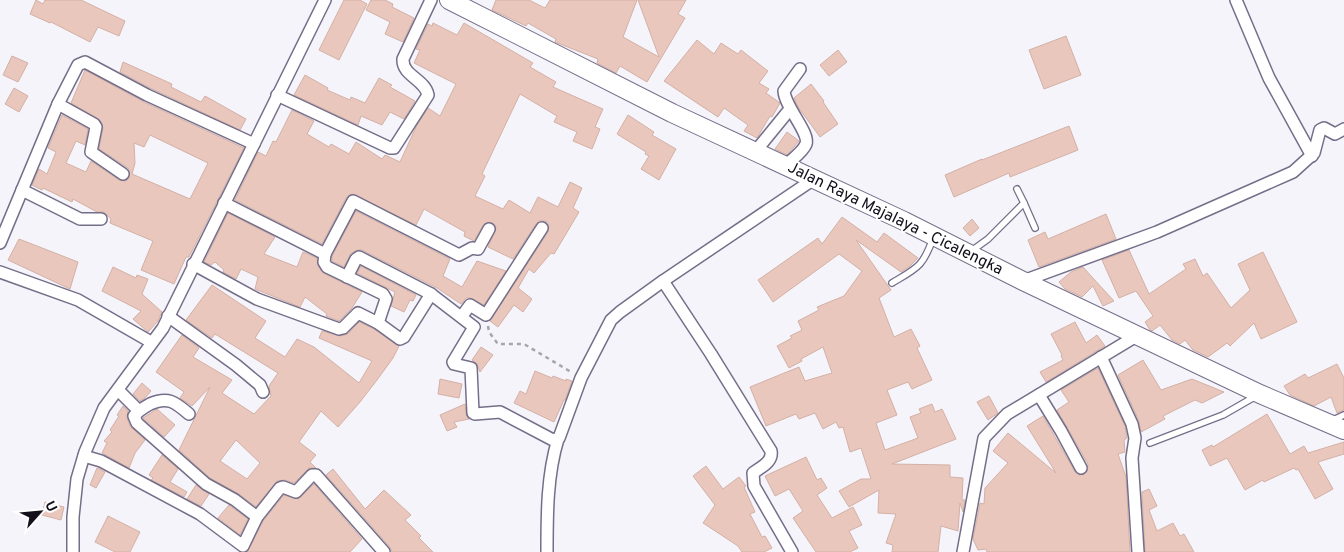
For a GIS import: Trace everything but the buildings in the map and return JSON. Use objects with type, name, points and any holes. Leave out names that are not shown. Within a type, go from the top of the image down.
[{"type":"main road","name":"Jalan Raya Majalaya - Cicalengka","points":[[449,0],[672,113],[934,236],[1023,281],[1260,394],[1344,430]]},
{"type":"street","points":[[74,552],[72,532],[77,479],[84,456],[104,408],[163,328],[325,0]]},
{"type":"street","points":[[277,95],[349,130],[394,148],[428,95],[426,90],[404,69],[403,59],[431,0]]},
{"type":"street","points":[[1236,0],[1269,78],[1312,156]]},
{"type":"street","points":[[0,243],[58,104],[78,65],[85,62],[147,94],[254,144]]},
{"type":"street","points":[[785,166],[806,146],[808,140],[806,133],[784,99],[784,91],[800,69]]},
{"type":"street","points":[[58,104],[96,126],[91,152],[123,174]]},
{"type":"street","points":[[755,152],[790,109]]},
{"type":"street","points":[[1023,281],[1157,232],[1293,172],[1312,156],[1320,130],[1324,128],[1335,134],[1344,129]]},
{"type":"street","points":[[547,552],[547,520],[552,465],[558,438],[581,378],[611,320],[663,281],[814,179]]},
{"type":"street","points":[[22,190],[80,219],[101,219]]},
{"type":"street","points":[[378,323],[386,299],[385,296],[326,266],[324,262],[325,254],[354,201],[459,255],[472,248],[478,249],[489,229]]},
{"type":"street","points":[[224,203],[325,254]]},
{"type":"street","points":[[462,316],[470,305],[486,315],[542,228]]},
{"type":"street","points":[[347,277],[356,259],[359,257],[431,294],[462,316],[473,325],[474,329],[453,362],[454,364],[471,368],[473,413],[500,412],[554,440],[558,438]]},
{"type":"street","points":[[193,264],[257,299],[339,329],[343,328],[358,313],[378,323],[400,339],[403,338],[431,294]]},
{"type":"street","points":[[0,272],[78,300],[151,342]]},
{"type":"street","points":[[663,281],[771,451],[772,456],[769,461],[753,473],[754,486],[792,552]]},
{"type":"street","points":[[168,316],[243,371],[260,385],[263,392]]},
{"type":"street","points":[[963,552],[984,438],[1007,414],[1138,335]]},
{"type":"street","points":[[1101,357],[1132,424],[1135,438],[1132,458],[1138,552]]},
{"type":"street","points":[[118,390],[138,410]]},
{"type":"street","points":[[1039,395],[1081,468]]},
{"type":"street","points":[[189,414],[175,403],[165,400],[138,410],[134,416],[136,421],[206,484],[235,500],[257,517]]},
{"type":"street","points":[[84,456],[101,461],[200,514],[248,549],[257,517],[280,488],[283,487],[296,492],[312,475],[316,475],[384,552]]},
{"type":"lane","points":[[1017,189],[1034,228]]},
{"type":"lane","points":[[968,254],[988,239],[1024,203]]},
{"type":"lane","points":[[892,283],[925,259],[934,236]]},
{"type":"lane","points":[[1150,443],[1223,415],[1260,394]]},
{"type":"lane","points":[[1327,423],[1344,415]]},
{"type":"path","points":[[486,315],[489,332],[498,344],[524,344],[581,378]]}]
